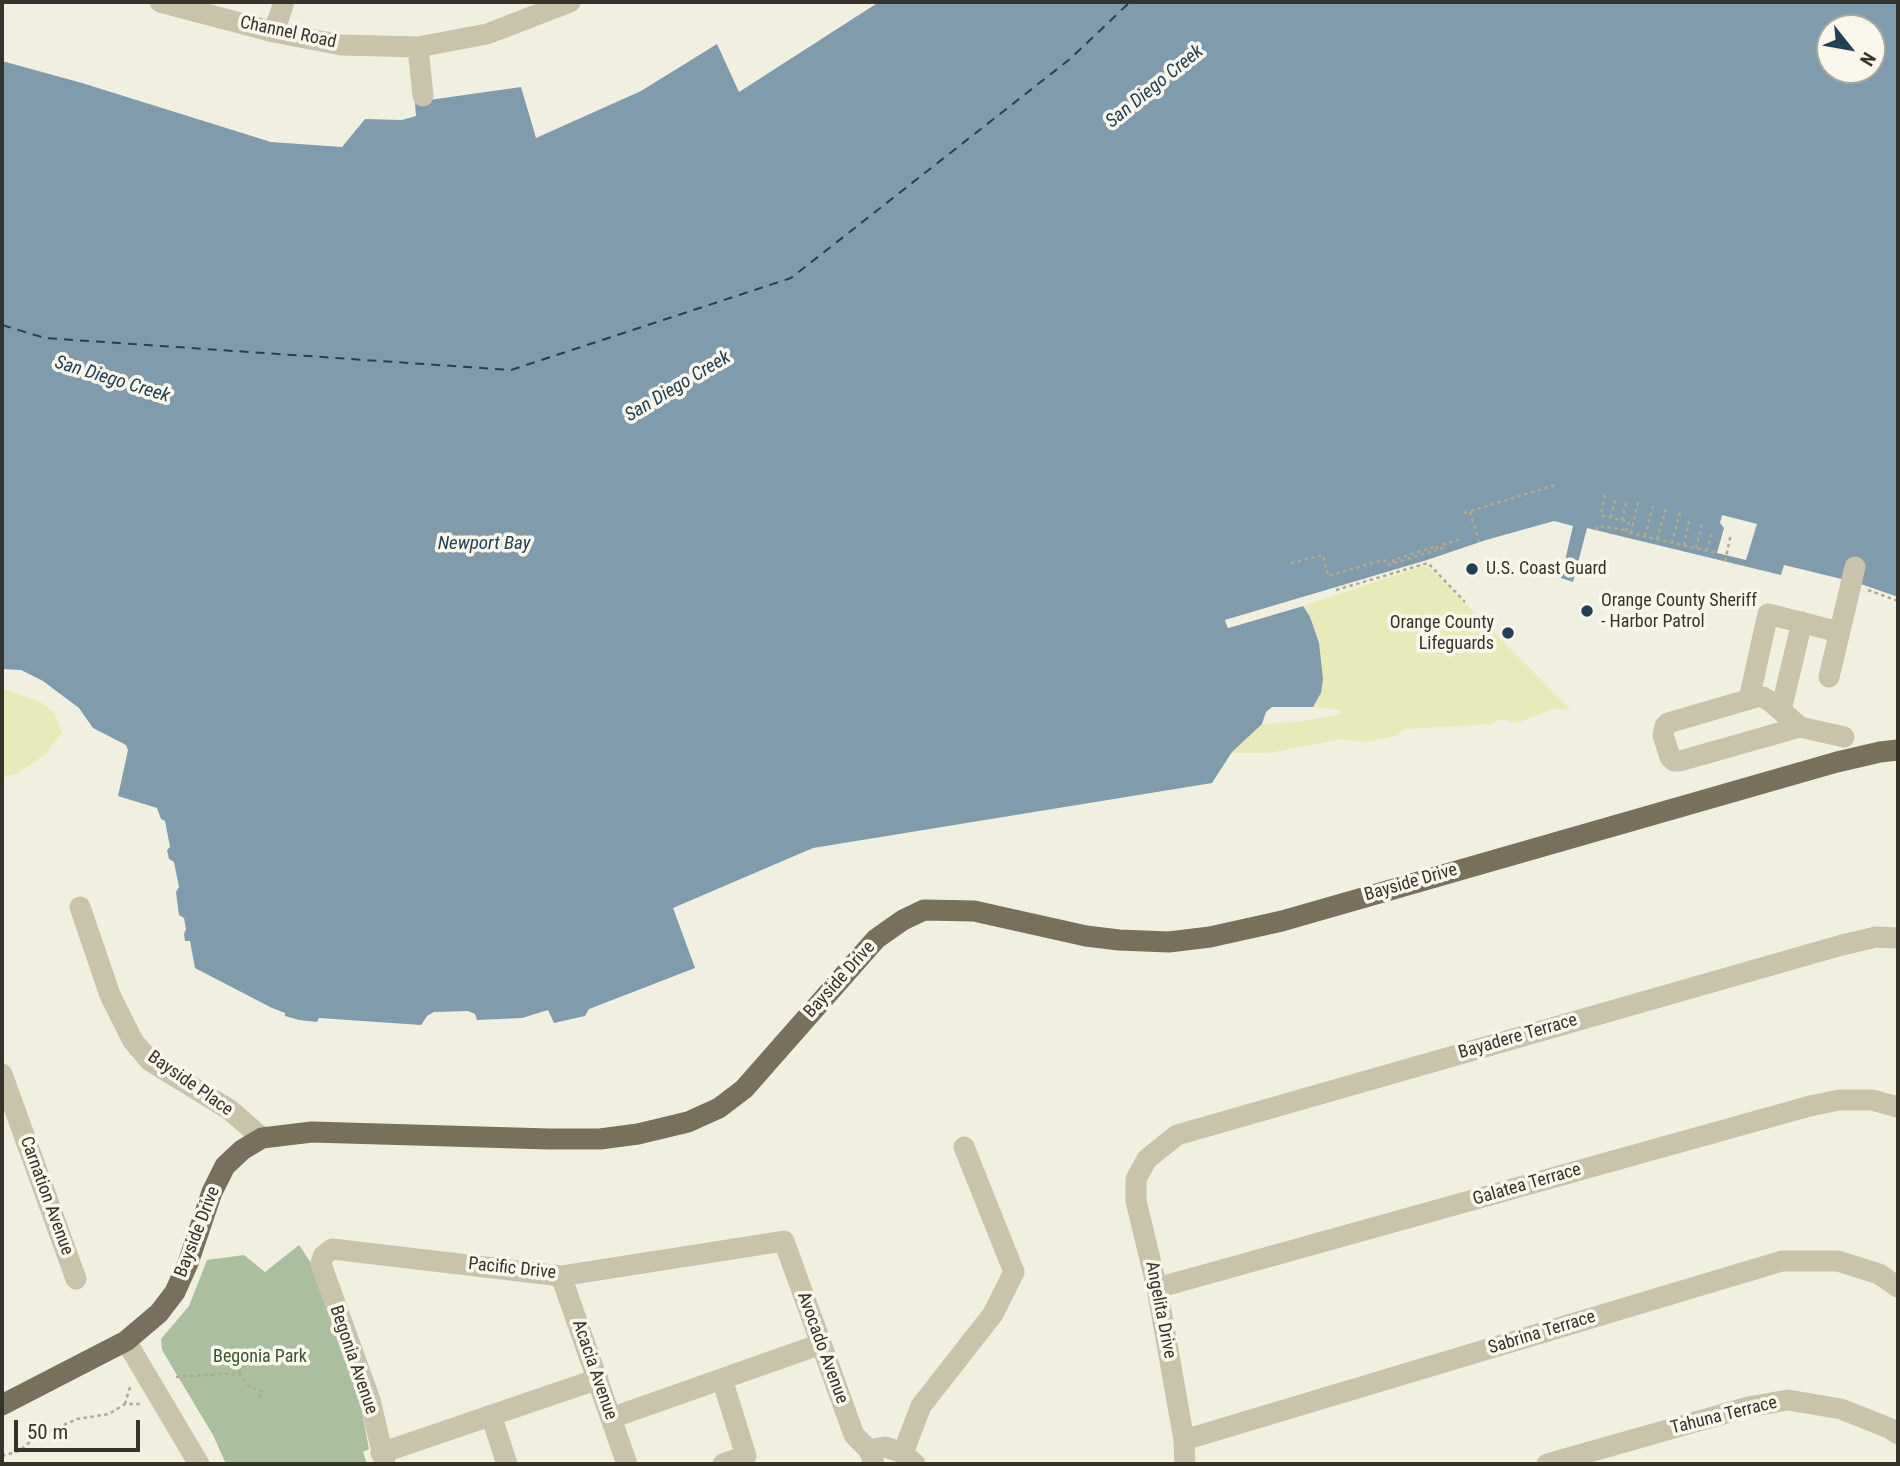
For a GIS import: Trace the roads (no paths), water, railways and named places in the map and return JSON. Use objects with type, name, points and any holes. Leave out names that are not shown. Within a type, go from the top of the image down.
[{"type":"main road","name":"Bayside Drive","points":[[5,1402],[127,1341],[159,1313],[175,1292],[188,1263],[212,1192],[225,1166],[242,1150],[262,1138],[312,1132],[550,1139],[600,1139],[638,1135],[688,1122],[719,1108],[744,1089],[876,939],[903,920],[924,911],[974,911],[1087,936],[1119,940],[1169,942],[1210,937],[1282,921],[1837,762],[1898,750]]},
{"type":"street","name":"Channel Road","points":[[160,2],[274,32],[341,45],[418,47],[487,34],[570,2]]},
{"type":"street","points":[[274,32],[284,2]]},
{"type":"street","points":[[418,47],[423,96]]},
{"type":"street","points":[[1829,677],[1855,568]]},
{"type":"street","points":[[1749,699],[1768,614],[1839,632]]},
{"type":"street","points":[[1781,710],[1802,622]]},
{"type":"street","points":[[1800,727],[1763,697],[1668,723],[1663,735],[1670,757],[1674,761],[1800,727],[1844,737]]},
{"type":"street","name":"Bayside Place","points":[[80,907],[110,995],[133,1041],[150,1061],[230,1111],[262,1138]]},
{"type":"street","name":"Bayadere Terrace","points":[[1147,1159],[1177,1135],[1229,1119],[1842,945],[1876,937],[1898,938]]},
{"type":"street","name":"Carnation Avenue","points":[[2,1074],[6,1101],[76,1279]]},
{"type":"street","name":"Galatea Terrace","points":[[1157,1288],[1810,1106],[1839,1100],[1872,1100],[1898,1107]]},
{"type":"street","points":[[909,1458],[921,1406],[993,1314],[1014,1272],[964,1147]]},
{"type":"street","name":"Angelita Drive","points":[[1147,1159],[1136,1179],[1136,1201],[1157,1288],[1184,1440],[1185,1464]]},
{"type":"street","name":"Avocado Avenue","points":[[784,1241],[854,1435],[868,1459],[885,1447],[909,1458]]},
{"type":"street","name":"Pacific Drive","points":[[323,1256],[332,1249],[561,1276],[784,1241]]},
{"type":"street","name":"Begonia Avenue","points":[[323,1256],[323,1274],[370,1400],[383,1458]]},
{"type":"street","name":"Sabrina Terrace","points":[[1184,1440],[1782,1261],[1838,1261],[1879,1273],[1898,1287]]},
{"type":"street","name":"Acacia Avenue","points":[[561,1276],[627,1464]]},
{"type":"street","points":[[127,1341],[199,1464]]},
{"type":"street","points":[[611,1418],[821,1344]]},
{"type":"street","points":[[722,1379],[746,1456],[723,1464]]},
{"type":"street","points":[[383,1458],[491,1415],[598,1380]]},
{"type":"street","name":"Tahuna Terrace","points":[[1547,1464],[1748,1407],[1788,1401],[1841,1409],[1898,1434]]},
{"type":"street","points":[[491,1415],[507,1464]]},
{"type":"water","name":"Newport Bay","points":[[879,2],[1898,2],[1898,597],[1858,583],[1784,565],[1781,575],[1587,528],[1573,582],[1561,578],[1573,526],[1554,521],[1225,620],[1228,628],[1303,606],[1319,643],[1323,679],[1321,693],[1313,707],[1272,707],[1266,712],[1262,724],[1232,752],[1212,783],[813,848],[673,908],[695,968],[589,1009],[585,1016],[554,1023],[548,1010],[522,1018],[477,1020],[475,1014],[468,1011],[434,1012],[427,1016],[421,1025],[319,1018],[317,1022],[285,1016],[285,1013],[195,968],[190,941],[185,941],[184,918],[179,915],[176,892],[179,887],[174,862],[169,859],[167,850],[170,847],[165,821],[161,819],[157,808],[118,796],[128,750],[126,745],[93,728],[79,708],[43,681],[21,670],[2,669],[2,61],[271,142],[342,147],[365,119],[402,120],[416,116],[415,102],[521,87],[536,138],[641,91],[717,44],[739,92]]},
{"type":"place","name":"U.S. Coast Guard","points":[[1472,569]]},
{"type":"place","name":"Orange County Sheriff - Harbor Patrol","points":[[1587,611]]},
{"type":"place","name":"Orange County Lifeguards","points":[[1508,633]]},
{"type":"water label","name":"San Diego Creek","points":[[1155,87]]},
{"type":"water label","name":"San Diego Creek","points":[[112,380]]},
{"type":"water label","name":"San Diego Creek","points":[[678,387]]},
{"type":"park label","name":"Begonia Park","points":[[260,1357]]}]
